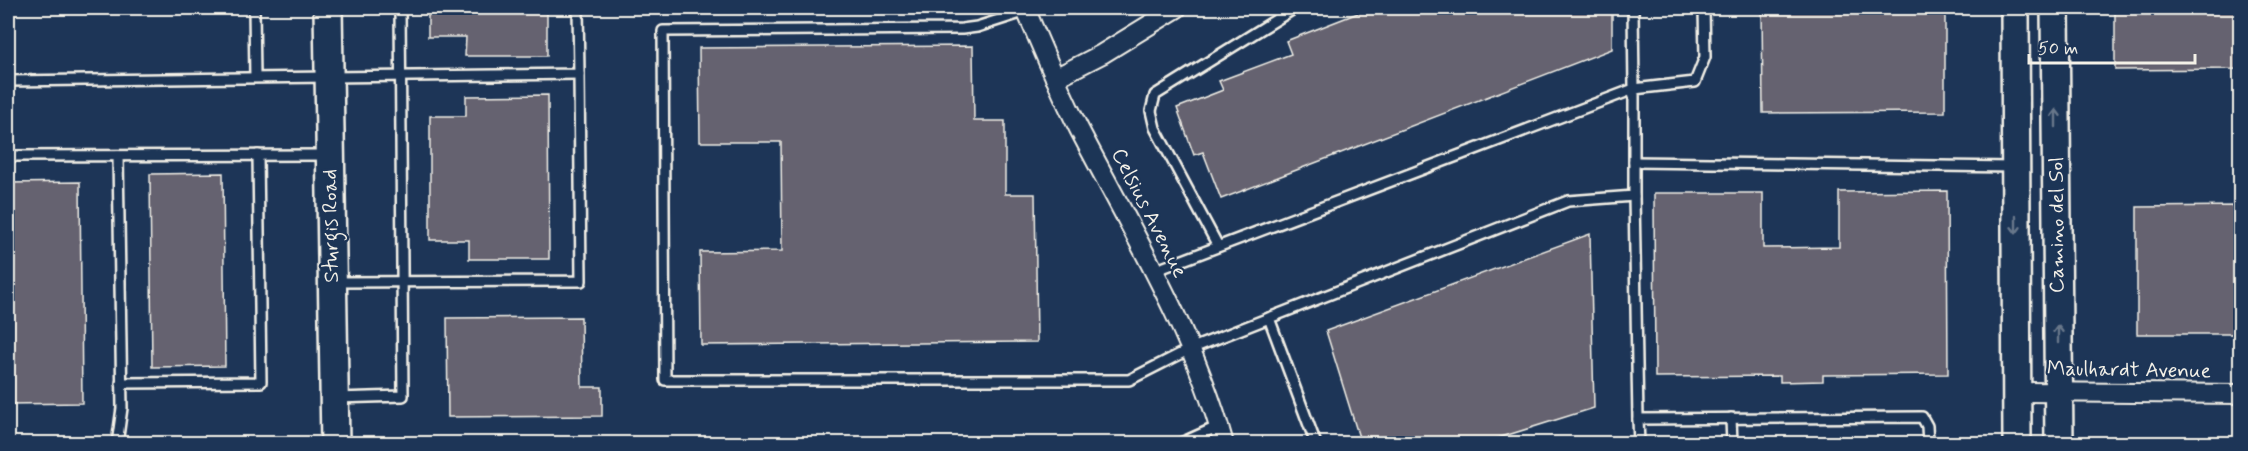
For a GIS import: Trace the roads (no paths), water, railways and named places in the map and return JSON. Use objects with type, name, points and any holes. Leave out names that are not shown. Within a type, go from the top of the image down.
[{"type":"street","name":"Sturgis Road","points":[[328,8],[335,444]]},
{"type":"street","points":[[1055,78],[1102,54],[1177,8]]},
{"type":"street","name":"Camino del Sol","points":[[2015,8],[2017,444]]},
{"type":"street","name":"Camino del Sol","points":[[2055,8],[2059,444]]},
{"type":"street","name":"Celsius Avenue","points":[[1026,9],[1078,128],[1154,271],[1190,349],[1220,426],[1224,444]]},
{"type":"street","name":"Maulhardt Avenue","points":[[2016,392],[2241,394]]},
{"type":"lane","points":[[254,8],[255,76]]},
{"type":"lane","points":[[333,398],[403,396],[400,8]]},
{"type":"lane","points":[[332,282],[582,281],[578,8]]},
{"type":"lane","points":[[1218,246],[1155,128],[1151,111],[1155,95],[1294,8]]},
{"type":"lane","points":[[1633,8],[1639,444]]},
{"type":"lane","points":[[1154,271],[1634,89],[1695,82],[1705,57],[1704,8]]},
{"type":"lane","points":[[1026,9],[976,27],[962,29],[663,31],[665,380],[1129,380],[1190,349],[1568,201],[1634,196]]},
{"type":"lane","points":[[8,81],[255,76],[579,74]]},
{"type":"lane","points":[[121,383],[261,382],[258,155]]},
{"type":"lane","points":[[8,156],[330,155]]},
{"type":"lane","points":[[117,444],[122,408],[118,156]]},
{"type":"lane","points":[[1634,162],[2015,167]]},
{"type":"lane","points":[[1269,318],[1316,444]]},
{"type":"lane","points":[[1638,419],[1922,417],[1927,426],[1928,444]]},
{"type":"lane","points":[[1731,418],[1732,444]]},
{"type":"lane","points":[[1179,444],[1220,426]]}]
